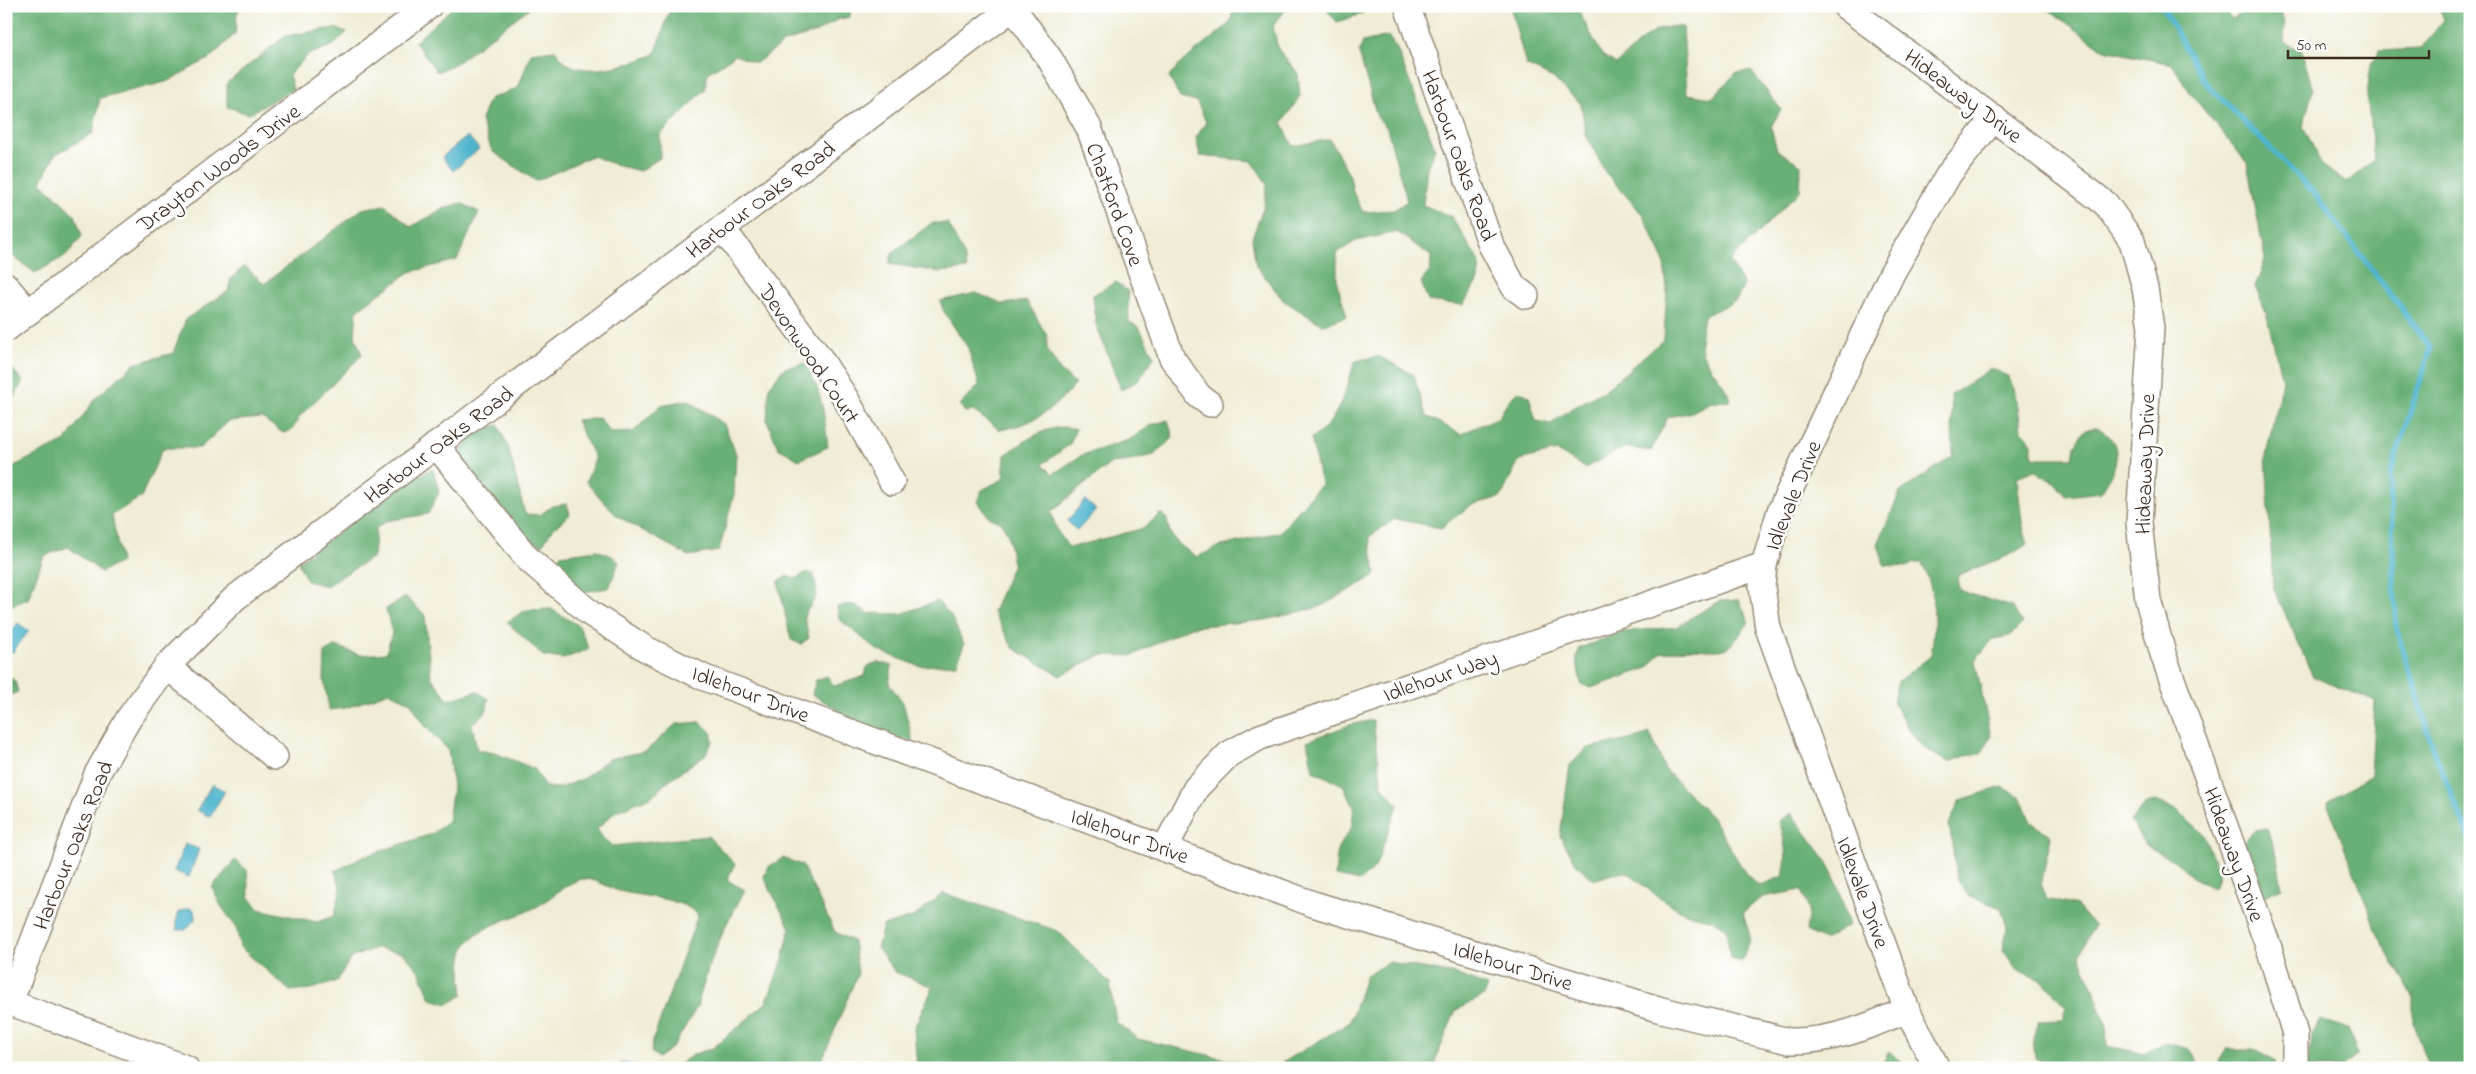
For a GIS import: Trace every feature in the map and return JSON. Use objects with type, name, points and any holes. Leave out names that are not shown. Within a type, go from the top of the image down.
[{"type":"street","name":"Drayton Woods Drive","points":[[6,329],[429,6]]},
{"type":"street","name":"Harbour Oaks Road","points":[[1407,6],[1491,245],[1514,287],[1526,296]]},
{"type":"street","name":"Hideaway Drive","points":[[1845,6],[2106,204],[2132,241],[2145,288],[2151,328],[2138,523],[2148,600],[2164,658],[2273,960],[2295,1034],[2294,1068]]},
{"type":"street","name":"Harbour Oaks Road","points":[[8,1001],[97,774],[129,718],[167,666],[236,598],[1014,7]]},
{"type":"street","name":"Chatford Cove","points":[[1014,7],[1050,59],[1089,128],[1172,358],[1199,396],[1210,404]]},
{"type":"street","name":"Idlevale Drive","points":[[1937,1068],[1908,1010],[1768,628],[1762,588],[1764,565],[1780,511],[1892,273],[1949,174],[1994,118]]},
{"type":"street","name":"Devonwood Court","points":[[722,228],[819,358],[846,400],[892,482]]},
{"type":"street","points":[[6,286],[28,312]]},
{"type":"street","name":"Idlehour Drive","points":[[436,445],[528,559],[591,614],[646,649],[706,678],[1313,904],[1658,1009],[1789,1041],[1810,1042],[1854,1032],[1908,1010]]},
{"type":"street","name":"Idlehour Way","points":[[1164,848],[1196,788],[1229,754],[1260,737],[1764,565]]},
{"type":"street","points":[[167,666],[276,757]]},
{"type":"street","points":[[8,1001],[186,1068]]},
{"type":"green space","points":[[24,6],[242,6],[237,13],[235,34],[210,58],[166,82],[100,98],[93,133],[55,155],[41,182],[75,215],[82,236],[67,255],[35,273],[6,251],[6,11]]},
{"type":"green space","points":[[454,6],[532,6],[455,64],[437,72],[415,42]]},
{"type":"green space","points":[[671,6],[851,6],[850,17],[839,19],[817,32],[785,42],[756,63],[735,55],[708,73],[705,90],[660,135],[660,158],[640,171],[592,156],[536,181],[492,151],[481,120],[489,99],[518,88],[531,53],[555,50],[568,64],[577,68],[600,69],[624,65],[655,54]]},
{"type":"green space","points":[[1234,6],[1289,6],[1273,26],[1278,49],[1298,73],[1300,96],[1282,123],[1293,146],[1330,139],[1350,176],[1353,192],[1363,212],[1394,210],[1407,201],[1387,128],[1377,117],[1359,53],[1363,42],[1388,36],[1397,49],[1435,148],[1427,168],[1423,205],[1452,217],[1480,263],[1478,280],[1463,305],[1428,301],[1421,282],[1430,271],[1431,256],[1397,232],[1356,241],[1337,253],[1337,283],[1347,316],[1323,325],[1284,301],[1256,266],[1252,238],[1264,206],[1267,184],[1252,161],[1200,156],[1196,138],[1206,122],[1197,102],[1180,98],[1169,77],[1179,65],[1230,23]]},
{"type":"green space","points":[[1323,6],[1363,6],[1362,14],[1337,22]]},
{"type":"green space","points":[[1510,6],[1576,6],[1602,55],[1616,64],[1638,43],[1654,32],[1672,27],[1683,27],[1687,94],[1712,98],[1736,73],[1751,71],[1781,109],[1771,127],[1777,150],[1801,165],[1800,191],[1730,261],[1744,285],[1736,301],[1704,316],[1701,336],[1703,355],[1725,387],[1730,401],[1711,402],[1692,412],[1668,417],[1651,451],[1626,447],[1585,468],[1557,451],[1519,460],[1501,497],[1471,505],[1441,528],[1395,519],[1369,537],[1376,575],[1320,607],[1265,620],[1191,627],[1131,656],[1101,655],[1060,676],[1013,648],[993,612],[1013,564],[1008,535],[1002,523],[989,517],[977,501],[982,490],[1003,479],[1005,455],[1038,434],[1057,428],[1076,429],[1070,444],[1043,464],[1053,474],[1082,455],[1129,440],[1151,425],[1168,420],[1173,438],[1154,455],[1130,461],[1111,463],[1051,512],[1057,530],[1069,548],[1144,528],[1161,513],[1167,519],[1170,532],[1176,541],[1197,557],[1218,547],[1280,532],[1321,484],[1311,438],[1328,424],[1340,405],[1355,361],[1379,356],[1414,375],[1426,416],[1461,434],[1499,417],[1509,400],[1518,391],[1529,396],[1536,421],[1551,424],[1572,408],[1605,390],[1664,339],[1667,287],[1663,258],[1643,215],[1605,172],[1586,135],[1581,104],[1553,78],[1526,65]]},
{"type":"green space","points":[[2044,6],[2221,6],[2232,19],[2255,6],[2279,6],[2285,24],[2284,42],[2302,51],[2313,90],[2303,126],[2322,165],[2346,183],[2374,160],[2367,95],[2371,64],[2379,51],[2420,49],[2444,20],[2439,6],[2470,6],[2470,1068],[2429,1068],[2413,1024],[2413,997],[2379,937],[2327,802],[2371,775],[2375,701],[2313,677],[2273,586],[2266,455],[2282,381],[2266,312],[2255,287],[2265,259],[2247,163],[2191,94],[2172,64],[2104,50]]},
{"type":"green space","points":[[334,28],[347,32],[334,45],[308,55],[289,75],[293,89],[249,114],[227,107],[227,83],[285,36]]},
{"type":"green space","points":[[461,203],[479,212],[457,260],[410,272],[357,310],[355,336],[362,355],[300,416],[292,430],[283,433],[262,418],[229,421],[200,448],[163,448],[141,497],[112,515],[121,562],[101,572],[68,547],[44,556],[28,599],[6,608],[6,471],[8,469],[65,441],[96,398],[134,364],[173,353],[186,319],[228,291],[231,278],[245,266],[264,284],[362,209],[385,205],[411,227],[443,209]]},
{"type":"green space","points":[[932,223],[948,223],[964,255],[967,269],[941,272],[889,264],[893,252]]},
{"type":"green space","points":[[1116,282],[1128,291],[1129,322],[1139,327],[1154,357],[1139,380],[1121,390],[1096,324],[1093,295]]},
{"type":"green space","points":[[976,293],[1003,304],[1027,301],[1047,336],[1047,349],[1059,369],[1075,384],[1051,408],[1033,420],[1000,430],[973,411],[965,412],[960,405],[979,385],[968,348],[944,312],[940,301]]},
{"type":"green space","points":[[7,363],[23,381],[14,398],[6,403]]},
{"type":"green space","points":[[804,363],[819,394],[824,414],[828,447],[799,460],[778,448],[767,420],[769,387],[784,368]]},
{"type":"green space","points":[[1991,368],[2009,377],[2017,401],[2021,429],[2032,443],[2032,454],[2035,458],[2073,458],[2075,446],[2085,430],[2097,427],[2113,441],[2116,457],[2115,465],[2101,492],[2066,496],[2056,484],[2034,470],[2017,477],[2022,523],[2028,544],[2010,555],[1958,575],[1958,585],[1961,591],[2013,607],[2022,624],[2010,636],[1993,639],[1975,660],[1991,737],[1981,754],[1965,756],[1949,762],[1928,750],[1914,738],[1893,701],[1898,681],[1931,656],[1934,633],[1934,609],[1927,574],[1922,563],[1914,563],[1906,567],[1884,565],[1878,544],[1900,492],[1953,456],[1951,395]]},
{"type":"green space","points":[[688,400],[724,424],[736,454],[734,494],[719,551],[688,556],[617,516],[586,482],[595,459],[576,420],[599,418],[611,433],[633,432],[661,405]]},
{"type":"green space","points":[[498,425],[508,446],[525,514],[540,515],[552,506],[567,504],[570,514],[553,529],[542,545],[522,537],[459,455],[465,444],[474,436]]},
{"type":"green space","points":[[433,469],[439,492],[428,514],[387,521],[376,528],[373,557],[326,586],[307,581],[298,562],[410,479]]},
{"type":"green space","points":[[597,550],[612,556],[619,562],[609,588],[582,592],[553,568],[560,555]]},
{"type":"green space","points":[[807,572],[814,574],[817,595],[804,616],[809,638],[801,644],[791,640],[778,582],[787,576],[795,579]]},
{"type":"green space","points":[[406,597],[425,615],[431,677],[449,700],[477,691],[489,699],[486,712],[472,724],[477,750],[495,753],[535,769],[545,787],[559,788],[583,779],[608,759],[646,751],[676,724],[700,722],[711,732],[713,741],[705,755],[668,781],[651,797],[616,811],[597,829],[612,846],[708,836],[735,864],[727,880],[745,890],[725,927],[708,969],[697,1007],[673,1047],[658,1058],[651,1052],[653,1040],[698,915],[682,904],[619,891],[593,880],[578,880],[538,906],[476,934],[466,945],[462,959],[463,995],[448,1004],[431,999],[419,971],[403,953],[376,948],[351,958],[337,981],[312,989],[290,991],[240,947],[236,927],[221,906],[212,887],[235,860],[247,870],[249,896],[258,909],[317,922],[334,916],[341,889],[335,871],[362,857],[432,834],[448,821],[453,787],[448,750],[425,726],[410,702],[389,692],[346,708],[329,710],[324,679],[325,652],[336,646],[360,655],[386,653],[392,633],[386,609]]},
{"type":"green space","points":[[1739,600],[1749,622],[1729,646],[1717,650],[1684,649],[1660,653],[1648,668],[1591,688],[1581,684],[1576,657],[1580,648],[1622,632],[1676,627],[1719,601]]},
{"type":"green space","points":[[937,601],[951,616],[964,644],[957,664],[919,666],[877,650],[839,619],[837,607],[850,604],[857,606],[867,613],[901,614]]},
{"type":"green space","points":[[551,609],[579,626],[589,649],[563,659],[543,656],[507,622],[526,610]]},
{"type":"green space","points":[[879,662],[892,666],[889,684],[903,702],[913,741],[880,736],[812,694],[816,680],[827,676],[834,686],[865,676],[867,667]]},
{"type":"green space","points":[[6,674],[15,681],[18,692],[6,697]]},
{"type":"green space","points":[[1373,720],[1382,786],[1398,805],[1375,868],[1360,881],[1335,876],[1338,847],[1351,829],[1354,807],[1343,785],[1313,771],[1307,741],[1349,725]]},
{"type":"green space","points":[[1650,733],[1665,769],[1713,819],[1746,874],[1759,886],[1783,876],[1785,848],[1779,821],[1791,813],[1826,860],[1837,883],[1849,925],[1824,940],[1806,931],[1809,910],[1801,890],[1763,897],[1743,912],[1751,940],[1741,962],[1730,958],[1726,929],[1715,922],[1678,909],[1627,872],[1612,874],[1594,880],[1576,864],[1560,836],[1570,765],[1587,748],[1629,740]]},
{"type":"green space","points":[[2002,787],[2020,796],[2031,822],[2051,836],[2041,886],[2046,899],[2077,906],[2094,925],[2080,955],[2106,1023],[2107,1046],[2143,1053],[2165,1043],[2190,1049],[2198,1061],[2193,1068],[2055,1068],[2035,1058],[2033,1039],[2038,1021],[2062,1020],[2066,1007],[2043,981],[2017,970],[2003,950],[2007,927],[2001,908],[1968,896],[1957,879],[1949,824],[1960,800]]},
{"type":"green space","points":[[2155,801],[2176,810],[2204,835],[2219,873],[2214,889],[2193,878],[2175,861],[2146,846],[2130,821],[2144,805]]},
{"type":"green space","points":[[2267,829],[2276,851],[2282,888],[2264,896],[2253,878],[2243,842],[2254,831]]},
{"type":"green space","points":[[783,858],[802,865],[835,932],[853,941],[858,973],[819,1068],[667,1068],[678,1065],[694,1054],[713,1048],[766,1003],[783,959],[790,928],[764,877],[768,867]]},
{"type":"green space","points":[[943,893],[1058,931],[1110,983],[1116,1022],[1138,1039],[1267,1068],[917,1068],[914,1028],[933,987],[895,972],[877,948],[883,926],[915,916]]},
{"type":"green space","points":[[1390,962],[1455,974],[1487,986],[1484,996],[1456,1010],[1435,1061],[1442,1068],[1274,1068],[1350,1022],[1366,975]]},
{"type":"green space","points":[[2320,1020],[2348,1028],[2358,1055],[2342,1068],[2307,1068],[2311,1036]]},
{"type":"green space","points":[[2227,1049],[2254,1049],[2275,1060],[2275,1068],[2222,1068],[2219,1061]]},
{"type":"green space","points":[[1889,1051],[1907,1068],[1880,1068]]},
{"type":"green space","points":[[623,1062],[637,1066],[667,1068],[615,1068]]},
{"type":"water","points":[[468,136],[479,149],[453,171],[442,157]]},
{"type":"water","points":[[1085,500],[1096,510],[1077,531],[1067,521]]},
{"type":"water","points":[[18,623],[29,631],[12,653],[6,648],[6,637]]},
{"type":"water","points":[[212,784],[225,791],[210,817],[197,810]]},
{"type":"water","points":[[185,844],[199,849],[189,877],[174,871]]},
{"type":"water","points":[[189,908],[194,910],[195,919],[186,930],[177,930],[176,921],[179,912]]},
{"type":"waterway","points":[[2162,6],[2205,82],[2313,192],[2431,348],[2390,475],[2396,627],[2434,751],[2470,840]]}]
